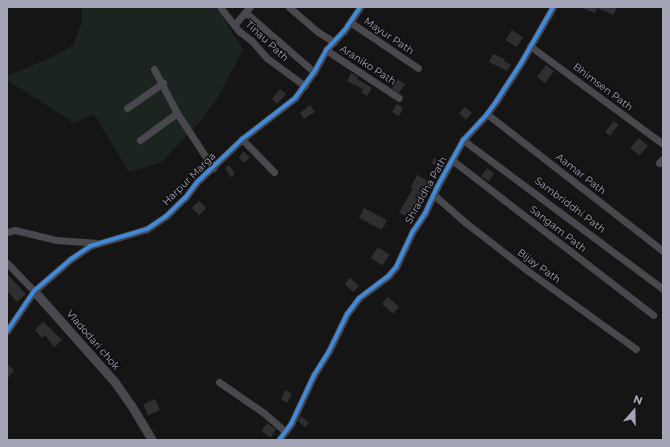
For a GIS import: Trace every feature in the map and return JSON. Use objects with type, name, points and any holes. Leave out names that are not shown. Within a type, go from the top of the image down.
[{"type":"street","name":"Tinau Path","points":[[220,7],[235,24],[239,31],[252,41],[267,58],[305,86]]},
{"type":"street","points":[[289,7],[318,32],[334,42]]},
{"type":"street","name":"Harpur Marga","points":[[7,331],[34,291],[71,259],[90,246],[147,229],[164,217],[242,139],[295,98],[305,86],[326,50],[350,22],[360,7]]},
{"type":"street","name":"Shraddha Path","points":[[283,437],[291,424],[314,374],[329,351],[347,314],[359,298],[389,276],[396,267],[413,231],[464,140],[487,114],[521,63],[553,7]]},
{"type":"street","name":"Tinau Path","points":[[247,10],[314,72]]},
{"type":"street","points":[[235,24],[247,10]]},
{"type":"street","name":"Mayur Path","points":[[350,22],[418,68]]},
{"type":"street","name":"Bhimsen Path","points":[[530,46],[663,144]]},
{"type":"street","name":"Araniko Path","points":[[326,50],[399,98]]},
{"type":"street","points":[[154,69],[163,83],[177,113],[213,168]]},
{"type":"street","points":[[127,108],[163,83]]},
{"type":"street","points":[[140,140],[177,113]]},
{"type":"street","name":"Aamar Path","points":[[487,114],[663,251]]},
{"type":"street","points":[[242,139],[274,172]]},
{"type":"street","name":"Sambriddhi Path","points":[[464,140],[663,289]]},
{"type":"street","name":"Sangam Path","points":[[452,160],[653,315]]},
{"type":"street","name":"Bijay Path","points":[[434,195],[466,223],[516,262],[636,349]]},
{"type":"street","points":[[7,232],[15,230],[56,240],[100,243]]},
{"type":"street","name":"Vladodari chok","points":[[7,263],[114,381],[131,405],[152,440]]},
{"type":"street","points":[[219,382],[264,413],[283,437]]},
{"type":"shaded area","points":[[82,7],[212,7],[220,13],[243,50],[218,97],[203,118],[162,162],[129,172],[94,114],[74,123],[7,80],[7,76],[46,60],[73,46],[82,21]]},
{"type":"building","points":[[580,7],[617,7],[614,15],[597,8],[595,13]]},
{"type":"building","points":[[512,30],[523,37],[517,47],[506,40]]},
{"type":"building","points":[[493,54],[505,59],[504,61],[511,65],[507,71],[489,62]]},
{"type":"building","points":[[546,65],[554,71],[545,83],[537,77]]},
{"type":"building","points":[[351,73],[358,77],[357,79],[372,88],[367,96],[361,92],[363,89],[347,81]]},
{"type":"building","points":[[398,79],[405,84],[399,93],[392,88]]},
{"type":"building","points":[[280,89],[286,94],[277,104],[272,99]]},
{"type":"building","points":[[397,104],[403,108],[399,116],[392,112]]},
{"type":"building","points":[[310,105],[315,112],[304,119],[300,113]]},
{"type":"building","points":[[465,107],[472,113],[466,120],[459,113]]},
{"type":"building","points":[[614,121],[619,125],[610,136],[605,132]]},
{"type":"building","points":[[639,138],[648,146],[639,156],[630,148]]},
{"type":"building","points":[[243,151],[250,157],[244,163],[239,158]]},
{"type":"building","points":[[434,158],[443,162],[441,168],[432,163]]},
{"type":"building","points":[[229,165],[235,174],[231,177],[225,168]]},
{"type":"building","points":[[487,168],[494,173],[488,181],[481,176]]},
{"type":"building","points":[[417,175],[430,182],[411,218],[399,213],[413,188],[411,187]]},
{"type":"building","points":[[199,201],[206,208],[199,215],[192,208]]},
{"type":"building","points":[[364,208],[387,220],[382,230],[359,218]]},
{"type":"building","points":[[378,247],[390,255],[382,266],[371,258]]},
{"type":"building","points":[[7,274],[26,294],[17,302],[7,291]]},
{"type":"building","points":[[350,278],[359,286],[354,292],[345,284]]},
{"type":"building","points":[[388,297],[399,307],[393,314],[382,304]]},
{"type":"building","points":[[43,322],[62,340],[54,347],[45,335],[42,338],[35,330]]},
{"type":"building","points":[[7,364],[14,370],[7,379]]},
{"type":"building","points":[[285,390],[292,394],[287,403],[281,399]]},
{"type":"building","points":[[155,399],[160,410],[148,415],[143,404]]},
{"type":"building","points":[[301,416],[309,423],[305,427],[298,421]]},
{"type":"building","points":[[267,423],[276,429],[271,437],[261,431]]},
{"type":"cycle path","points":[[7,331],[34,291],[71,259],[90,246],[147,229],[165,217],[185,198],[197,182],[242,139],[295,98],[314,72],[326,50],[344,31],[360,7]]},
{"type":"cycle path","points":[[279,440],[291,424],[314,375],[329,351],[347,314],[359,298],[389,275],[396,267],[413,231],[425,213],[437,187],[463,140],[487,114],[497,100],[521,63],[553,7]]}]
